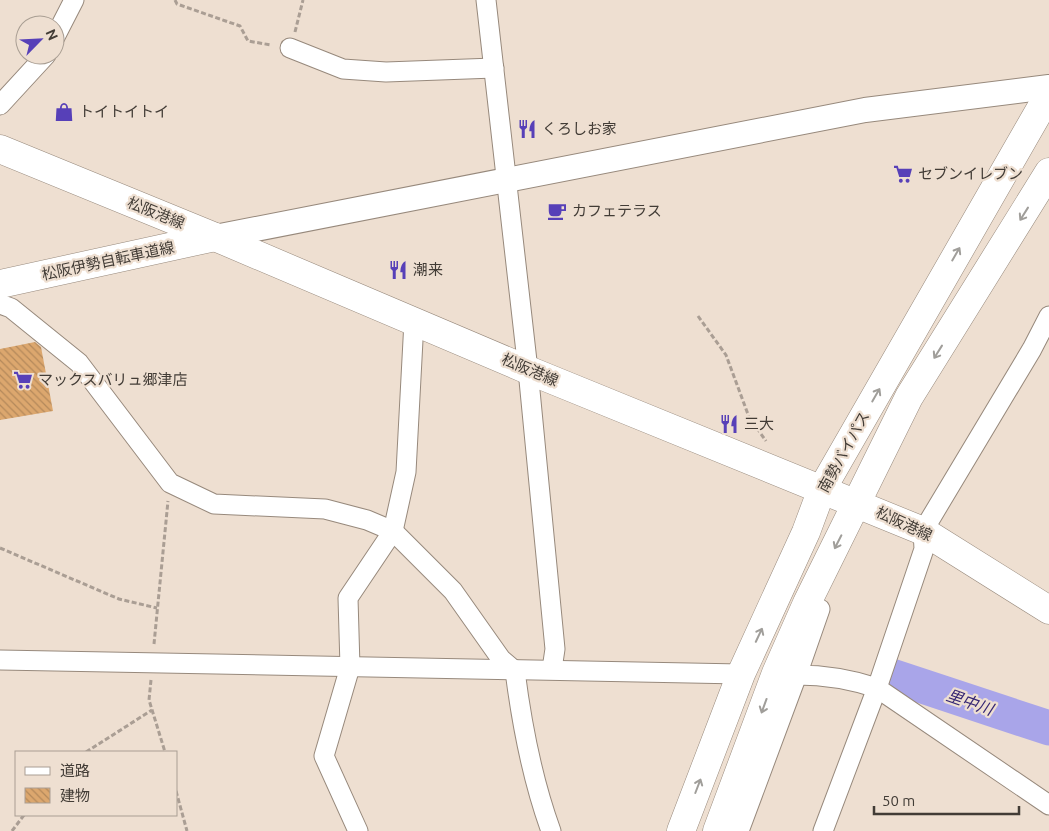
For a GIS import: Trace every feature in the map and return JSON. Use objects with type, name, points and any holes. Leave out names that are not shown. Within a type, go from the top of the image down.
[{"type":"main road","name":"南勢バイパス","points":[[681,831],[741,674],[806,532],[822,489],[1049,94]]},
{"type":"main road","name":"松阪港線","points":[[0,149],[215,237],[528,370],[923,531],[1049,610]]},
{"type":"main road","points":[[717,831],[776,673],[807,602],[909,397],[1049,172]]},
{"type":"main road","name":"松阪伊勢自転車道線","points":[[0,284],[215,237]]},
{"type":"street","points":[[65,18],[74,0]]},
{"type":"street","points":[[486,0],[528,370],[555,648],[552,669]]},
{"type":"street","points":[[290,48],[343,69],[386,72],[494,68]]},
{"type":"street","points":[[0,105],[37,65]]},
{"type":"street","points":[[215,237],[865,110],[1049,87]]},
{"type":"street","points":[[0,304],[10,308],[80,364],[170,483],[214,504],[325,509],[367,520],[393,532],[452,591],[501,659],[515,671],[522,730],[542,807],[551,831]]},
{"type":"street","points":[[823,831],[877,688],[924,549],[923,531],[1032,349],[1049,316]]},
{"type":"street","points":[[358,831],[324,756],[350,667],[348,598],[393,532],[406,472],[414,321]]},
{"type":"street","points":[[739,831],[820,609],[807,602]]},
{"type":"street","points":[[0,660],[741,674]]},
{"type":"street","points":[[797,675],[852,680],[877,688],[1049,805]]},
{"type":"path","points":[[175,0],[178,4],[240,26],[248,41],[290,48],[303,0]]},
{"type":"path","points":[[698,316],[726,355],[749,417],[770,446],[766,466]]},
{"type":"path","points":[[165,751],[149,700],[170,483]]},
{"type":"path","points":[[0,548],[120,599],[157,608]]},
{"type":"path","points":[[88,751],[152,710]]},
{"type":"path","points":[[178,798],[187,831]]},
{"type":"path","points":[[12,831],[23,816]]},
{"type":"building","name":"マックスバリュ郷津店","points":[[35,342],[41,347],[53,411],[0,420],[0,349]]},
{"type":"waterway","name":"里中川","points":[[892,676],[1049,728]]},
{"type":"place","name":"トイトイトイ","points":[[64,112]]},
{"type":"place","name":"くろしお家","points":[[527,129]]},
{"type":"place","name":"セブンイレブン","points":[[903,174]]},
{"type":"place","name":"カフェテラス","points":[[557,211]]},
{"type":"place","name":"潮来","points":[[398,270]]},
{"type":"place","name":"マックスバリュ郷津店","points":[[23,380]]},
{"type":"place","name":"三大","points":[[729,424]]}]
